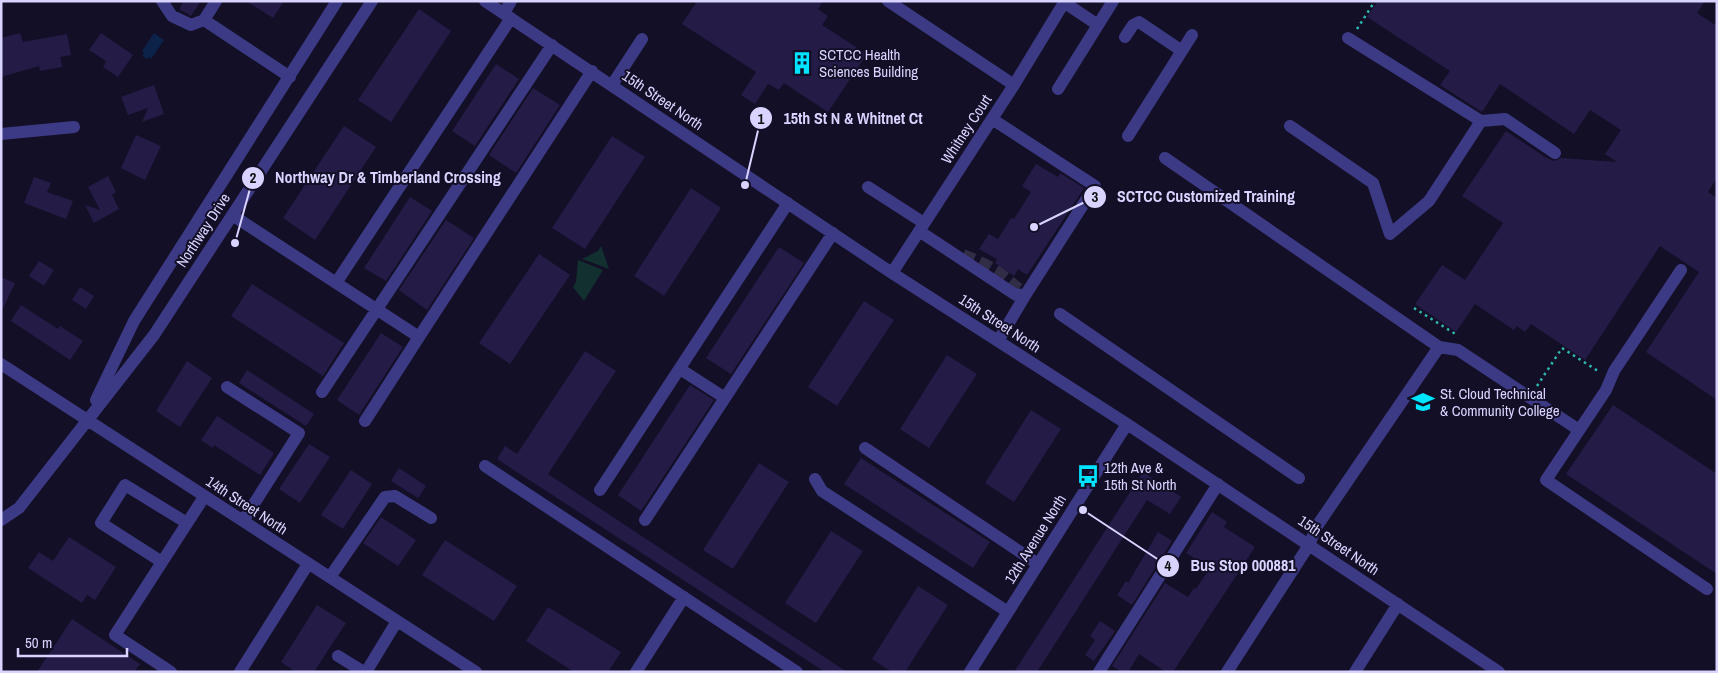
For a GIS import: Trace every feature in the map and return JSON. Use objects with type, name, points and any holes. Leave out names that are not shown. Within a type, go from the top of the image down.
[{"type":"street","points":[[162,1],[172,16],[191,24],[204,20],[216,1]]},
{"type":"street","name":"Northway Drive","points":[[86,420],[134,321],[337,1]]},
{"type":"street","name":"Northway Drive","points":[[1,520],[19,508],[154,335],[372,1]]},
{"type":"street","name":"15th Street North","points":[[485,1],[612,84],[892,273],[1127,424],[1398,604],[1484,668],[1499,672]]},
{"type":"street","points":[[336,283],[507,16],[511,1]]},
{"type":"street","points":[[888,1],[1014,85]]},
{"type":"street","points":[[1058,89],[1113,1]]},
{"type":"street","points":[[1065,2],[1098,25]]},
{"type":"street","name":"Whitney Court","points":[[892,273],[1014,85],[1065,2]]},
{"type":"street","points":[[204,20],[290,77]]},
{"type":"street","points":[[1125,38],[1133,24],[1139,22],[1182,51]]},
{"type":"street","points":[[1352,34],[1481,121],[1505,119],[1555,153]]},
{"type":"street","points":[[1128,136],[1192,35]]},
{"type":"street","points":[[612,84],[642,39]]},
{"type":"street","points":[[322,392],[552,45]]},
{"type":"street","points":[[365,421],[592,71]]},
{"type":"street","points":[[992,119],[1095,186],[998,341]]},
{"type":"street","points":[[1290,126],[1373,183],[1390,234],[1429,201],[1481,121]]},
{"type":"street","points":[[1,134],[74,127]]},
{"type":"street","points":[[1165,158],[1439,347],[1458,350],[1580,430]]},
{"type":"street","points":[[868,187],[1016,295],[1026,294]]},
{"type":"street","points":[[600,490],[788,203]]},
{"type":"street","points":[[232,215],[419,337]]},
{"type":"street","points":[[645,520],[833,234]]},
{"type":"street","points":[[1681,270],[1614,371],[1606,390],[1546,480],[1706,590]]},
{"type":"street","points":[[1060,314],[1300,478]]},
{"type":"street","points":[[1227,672],[1309,545],[1317,526],[1439,347]]},
{"type":"street","name":"14th Street North","points":[[1,364],[476,672]]},
{"type":"street","points":[[680,369],[725,398]]},
{"type":"street","points":[[228,387],[299,433],[243,522]]},
{"type":"street","name":"12th Avenue North","points":[[970,672],[1127,424]]},
{"type":"street","points":[[865,448],[1038,564]]},
{"type":"street","points":[[484,466],[797,672]]},
{"type":"street","points":[[815,479],[822,491],[1008,612]]},
{"type":"street","points":[[1099,672],[1218,484]]},
{"type":"street","points":[[162,562],[101,523],[125,485],[187,523]]},
{"type":"street","points":[[330,577],[385,496],[394,496],[431,518]]},
{"type":"street","points":[[171,672],[115,635],[204,497]]},
{"type":"street","points":[[240,672],[308,564]]},
{"type":"street","points":[[636,672],[684,598]]},
{"type":"street","points":[[1355,672],[1398,604]]},
{"type":"street","points":[[338,656],[365,672],[397,621]]},
{"type":"path","points":[[1352,34],[1375,1]]},
{"type":"path","points":[[1414,308],[1464,340]]},
{"type":"path","points":[[1536,387],[1562,348],[1598,371]]},
{"type":"green space","points":[[601,246],[609,269],[582,259],[598,251]]},
{"type":"green space","points":[[578,260],[603,270],[584,301],[573,287],[576,282]]},
{"type":"water","points":[[154,33],[164,40],[151,59],[149,57],[147,59],[142,56],[144,53],[142,51]]},
{"type":"building","points":[[184,1],[201,1],[191,16],[179,9]]},
{"type":"building","points":[[246,1],[284,1],[273,18]]},
{"type":"building","name":"SCTCC Health Sciences Building","points":[[697,1],[823,1],[818,9],[828,16],[822,25],[867,54],[828,112],[784,83],[779,90],[768,84],[755,104],[741,95],[756,72],[682,24]]},
{"type":"building","name":"St. Cloud Technical & Community College","points":[[1378,1],[1705,1],[1697,13],[1717,26],[1717,178],[1708,192],[1717,198],[1717,400],[1646,352],[1699,272],[1660,246],[1585,360],[1531,324],[1525,332],[1517,326],[1514,330],[1475,304],[1456,332],[1415,304],[1442,265],[1465,280],[1503,223],[1462,196],[1506,131],[1554,161],[1561,158],[1617,162],[1605,154],[1621,130],[1590,110],[1574,134],[1500,84],[1482,112],[1440,85],[1450,71],[1367,17]]},
{"type":"building","points":[[419,9],[451,31],[391,122],[358,100]]},
{"type":"building","points":[[20,33],[23,42],[67,34],[71,55],[60,57],[62,67],[40,71],[39,66],[1,77],[1,38]]},
{"type":"building","points":[[101,33],[133,55],[118,77],[103,67],[106,61],[89,50]]},
{"type":"building","points":[[496,64],[519,79],[475,146],[452,131]]},
{"type":"building","points":[[154,85],[164,114],[142,122],[148,108],[128,115],[121,97]]},
{"type":"building","points":[[533,88],[560,105],[516,173],[489,155]]},
{"type":"building","points":[[344,126],[376,147],[315,240],[283,218]]},
{"type":"building","points":[[136,135],[161,146],[145,180],[121,168]]},
{"type":"building","points":[[612,136],[645,157],[585,249],[552,228]]},
{"type":"building","points":[[1036,164],[1058,177],[1060,173],[1084,188],[1027,275],[1018,269],[1014,276],[995,263],[997,259],[979,249],[989,234],[998,239],[1011,218],[1014,219],[1031,192],[1022,186]]},
{"type":"building","points":[[108,176],[116,192],[112,195],[119,209],[94,223],[85,205],[100,210],[88,187]]},
{"type":"building","points":[[34,177],[51,183],[47,192],[73,201],[66,219],[24,203]]},
{"type":"building","points":[[691,188],[721,208],[664,296],[634,276]]},
{"type":"building","points":[[410,197],[432,211],[386,281],[364,268]]},
{"type":"building","points":[[446,220],[474,238],[427,310],[399,290]]},
{"type":"building","points":[[779,247],[804,263],[731,374],[706,358]]},
{"type":"building","points":[[539,254],[570,275],[510,364],[479,343]]},
{"type":"building","points":[[39,261],[54,270],[44,286],[29,276]]},
{"type":"building","points":[[1,277],[15,283],[1,313]]},
{"type":"building","points":[[252,284],[344,343],[323,376],[231,316]]},
{"type":"building","points":[[80,287],[94,296],[86,309],[72,300]]},
{"type":"building","points":[[864,301],[894,320],[837,406],[808,387]]},
{"type":"building","points":[[21,305],[58,329],[60,326],[83,341],[70,360],[11,321]]},
{"type":"building","points":[[381,333],[403,347],[359,415],[337,400]]},
{"type":"building","points":[[585,351],[616,371],[548,474],[847,672],[825,672],[497,459],[505,446],[517,454]]},
{"type":"building","points":[[947,355],[977,374],[929,448],[900,429]]},
{"type":"building","points":[[187,361],[212,378],[180,427],[156,411]]},
{"type":"building","points":[[247,370],[314,414],[306,426],[239,383]]},
{"type":"building","points":[[690,385],[714,400],[641,511],[618,495]]},
{"type":"building","name":"St. Cloud Technical & Community College","points":[[1613,405],[1717,474],[1717,574],[1566,474]]},
{"type":"building","points":[[1031,410],[1061,429],[1014,502],[985,483]]},
{"type":"building","points":[[217,416],[274,453],[260,475],[214,445],[213,448],[201,440]]},
{"type":"building","points":[[309,444],[330,457],[300,503],[279,489]]},
{"type":"building","points":[[861,458],[990,542],[973,568],[844,484]]},
{"type":"building","points":[[759,463],[789,482],[733,569],[703,550]]},
{"type":"building","points":[[399,468],[426,486],[418,498],[391,481]]},
{"type":"building","points":[[351,470],[372,484],[343,529],[321,515]]},
{"type":"building","points":[[1143,472],[1181,497],[1170,514],[1147,500],[1037,672],[1014,672]]},
{"type":"building","points":[[1212,512],[1227,522],[1224,527],[1255,547],[1173,672],[1166,672],[1139,654],[1128,672],[1122,672],[1112,666],[1165,583],[1188,597],[1194,588],[1196,589],[1210,568],[1186,553]]},
{"type":"building","points":[[381,517],[416,540],[398,566],[363,543]]},
{"type":"building","points":[[831,531],[863,551],[816,623],[785,603]]},
{"type":"building","points":[[1158,532],[1172,541],[1132,605],[1117,595],[1126,581],[1128,583]]},
{"type":"building","points":[[69,537],[116,567],[95,600],[87,595],[82,603],[28,568],[39,552],[53,561]]},
{"type":"building","points":[[445,540],[517,586],[494,621],[422,575]]},
{"type":"building","points":[[918,586],[948,605],[905,672],[892,672],[872,659]]},
{"type":"building","points":[[317,605],[346,623],[314,672],[296,672],[281,662]]},
{"type":"building","points":[[548,607],[621,652],[608,672],[574,672],[526,641]]},
{"type":"building","points":[[72,619],[140,664],[134,672],[37,672]]},
{"type":"building","points":[[1100,621],[1115,631],[1094,661],[1085,655],[1095,640],[1090,636]]},
{"type":"tunnel","points":[[963,255],[994,270],[1022,291]]},
{"type":"place","name":"SCTCC Health Sciences Building","points":[[802,63]]},
{"type":"place","name":"15th St N & Whitnet Ct","points":[[745,185]]},
{"type":"place","name":"SCTCC Customized Training","points":[[1034,227]]},
{"type":"place","name":"Northway Dr & Timberland Crossing","points":[[235,243]]},
{"type":"place","name":"St. Cloud Technical & Community College","points":[[1423,402]]},
{"type":"place","name":"12th Ave & 15th St North","points":[[1088,476]]},
{"type":"place","name":"Bus Stop 000881","points":[[1083,510]]}]
